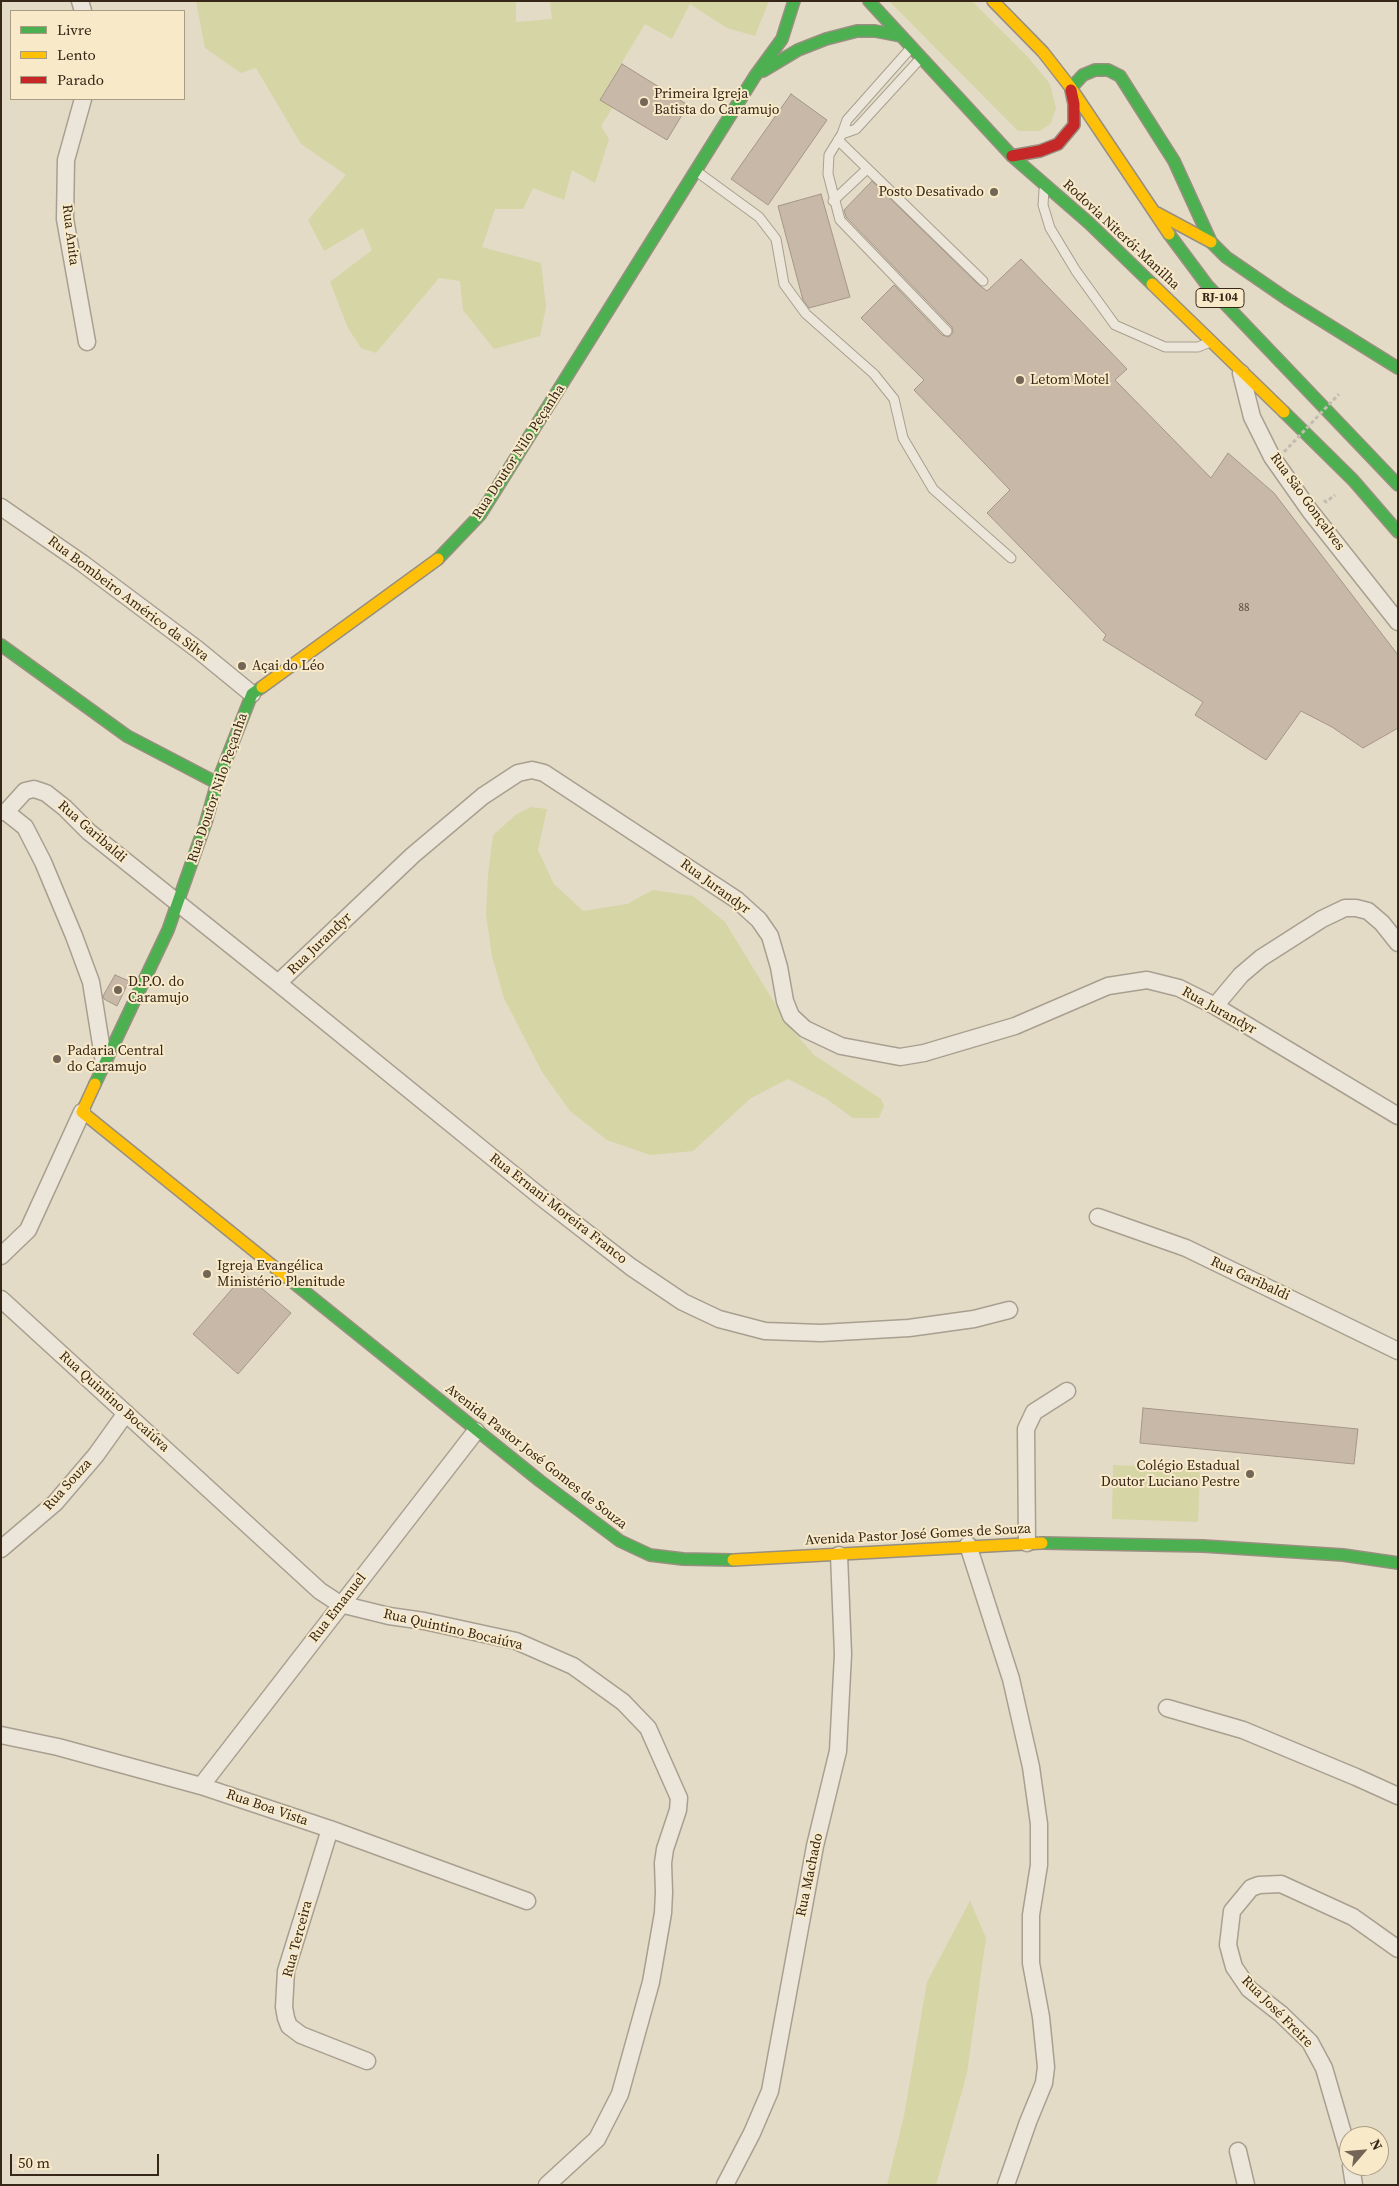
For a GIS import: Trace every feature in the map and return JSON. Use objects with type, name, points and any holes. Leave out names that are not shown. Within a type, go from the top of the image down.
[{"type":"main road","name":"Rua Doutor Nilo Peçanha","points":[[82,1112],[168,930],[217,783],[252,694],[440,558],[480,515],[755,76],[782,38],[794,1]]},
{"type":"main road","name":"Rodovia Niterói-Manilha","points":[[869,1],[1012,156],[1240,368],[1352,480],[1398,532]]},
{"type":"main road","name":"Rodovia Niterói-Manilha","points":[[993,1],[1043,52],[1071,88],[1152,211],[1207,285],[1398,485]]},
{"type":"main road","name":"Rua Doutor Nilo Peçanha","points":[[755,76],[798,50],[826,39],[856,31],[876,31],[901,36]]},
{"type":"main road","points":[[1012,156],[1040,151],[1058,144],[1074,125],[1074,104],[1071,88],[1083,75],[1095,70],[1108,70],[1120,76],[1174,161],[1211,242]]},
{"type":"main road","points":[[1152,211],[1211,242],[1226,257],[1286,299],[1398,368]]},
{"type":"main road","points":[[1,645],[127,736],[217,783]]},
{"type":"main road","name":"Avenida Pastor José Gomes de Souza","points":[[82,1112],[476,1431],[620,1541],[650,1555],[683,1560],[750,1560],[968,1545],[1027,1543],[1212,1546],[1343,1554],[1398,1563]]},
{"type":"street","name":"Rua Anita","points":[[83,100],[66,160],[65,219],[87,342]]},
{"type":"street","name":"Rua São Gonçalves","points":[[1240,368],[1252,417],[1272,457],[1310,511],[1398,622]]},
{"type":"street","name":"Rua Bombeiro Américo da Silva","points":[[1,507],[82,563],[252,694]]},
{"type":"street","name":"Rua Jurandyr","points":[[278,983],[413,855],[476,802],[518,774],[532,770],[544,773],[737,900],[759,920],[770,936],[779,967],[785,1000],[791,1016],[806,1029],[841,1046],[900,1057],[924,1053],[1015,1026],[1108,986],[1147,980],[1179,988],[1215,1006],[1398,1116]]},
{"type":"street","name":"Rua Garibaldi","points":[[4,812],[25,791],[34,789],[46,793],[65,808],[89,832],[178,904]]},
{"type":"street","points":[[4,812],[25,827],[43,862],[74,936],[91,982],[104,1063]]},
{"type":"street","name":"Rua Ernani Moreira Franco","points":[[178,904],[541,1197],[631,1267],[683,1302],[719,1319],[765,1331],[821,1333],[909,1328],[974,1319],[1009,1310]]},
{"type":"street","points":[[1215,1006],[1241,975],[1261,958],[1322,919],[1345,908],[1368,911],[1382,923],[1398,943]]},
{"type":"street","name":"Rua Doutor Nilo Peçanha","points":[[1,1256],[28,1230],[82,1112]]},
{"type":"street","name":"Rua Garibaldi","points":[[1098,1217],[1186,1248],[1398,1350]]},
{"type":"street","name":"Rua Quintino Bocaiúva","points":[[1,1299],[320,1591],[340,1604],[389,1616],[424,1621],[516,1641],[574,1666],[623,1702],[648,1728],[679,1798],[678,1810],[665,1849],[662,1913],[651,1982],[620,2094],[597,2139],[547,2185]]},
{"type":"street","points":[[1027,1543],[1026,1429],[1034,1412],[1067,1391]]},
{"type":"street","name":"Rua Souza","points":[[1,1549],[55,1504],[96,1454],[126,1413]]},
{"type":"street","name":"Rua Emanuel","points":[[201,1786],[340,1604],[476,1431]]},
{"type":"street","points":[[968,1545],[1011,1679],[1031,1767],[1039,1824],[1039,1865],[1031,1915],[1031,1963],[1041,2017],[1046,2067],[1044,2083],[1006,2185]]},
{"type":"street","name":"Rua Machado","points":[[725,2185],[752,2133],[770,2091],[815,1846],[838,1751],[843,1654],[839,1555]]},
{"type":"street","points":[[1167,1708],[1243,1730],[1398,1796]]},
{"type":"street","name":"Rua Boa Vista","points":[[1,1735],[58,1747],[201,1786],[527,1901]]},
{"type":"street","name":"Rua Terceira","points":[[330,1830],[286,1972],[284,2007],[289,2026],[301,2035],[366,2062]]},
{"type":"street","name":"Rua José Freire","points":[[1341,2126],[1324,2068],[1310,2042],[1281,2014],[1249,1989],[1234,1968],[1228,1945],[1232,1911],[1251,1888],[1259,1885],[1281,1884],[1353,1917],[1398,1949]]},
{"type":"street","points":[[1238,2151],[1246,2185]]},
{"type":"lane","points":[[911,47],[847,120],[840,137],[829,155],[828,164],[833,201],[840,220],[947,331]]},
{"type":"lane","points":[[840,137],[856,129],[921,58]]},
{"type":"lane","points":[[840,137],[867,169],[983,281]]},
{"type":"lane","points":[[833,201],[867,169]]},
{"type":"lane","points":[[696,171],[759,217],[776,239],[784,284],[806,314],[874,374],[894,399],[903,438],[933,489],[1011,558]]},
{"type":"lane","points":[[1045,185],[1043,205],[1050,228],[1076,271],[1115,325],[1165,347],[1198,347],[1212,341]]},
{"type":"path","points":[[1290,459],[1284,452],[1338,394]]},
{"type":"path","points":[[1320,495],[1326,502],[1352,480]]},
{"type":"green space","points":[[196,1],[516,1],[516,22],[552,19],[550,1],[769,1],[755,36],[727,28],[690,4],[672,39],[645,24],[600,99],[613,107],[601,126],[609,139],[595,183],[572,170],[564,200],[533,188],[523,209],[495,209],[482,247],[541,263],[546,307],[540,336],[494,349],[463,310],[460,281],[439,278],[376,353],[361,348],[348,328],[330,282],[372,250],[363,228],[324,251],[308,220],[346,175],[301,144],[256,68],[241,73],[205,48]]},
{"type":"green space","points":[[889,1],[972,1],[1028,57],[1050,84],[1056,108],[1051,123],[1040,131],[1018,131]]},
{"type":"green space","points":[[531,807],[547,809],[538,850],[554,884],[583,911],[627,904],[653,890],[693,896],[725,922],[788,1025],[814,1055],[881,1099],[884,1106],[879,1118],[853,1118],[825,1098],[788,1079],[751,1098],[693,1151],[650,1155],[607,1140],[570,1111],[542,1072],[504,998],[492,956],[486,915],[493,835],[517,814]]},
{"type":"green space","points":[[1113,1465],[1200,1468],[1198,1522],[1112,1519]]},
{"type":"green space","points":[[970,1901],[986,1938],[967,2073],[936,2185],[887,2185],[904,2116],[927,1982]]},
{"type":"building","name":"Primeira Igreja Batista do Caramujo","points":[[622,64],[688,105],[667,140],[600,100]]},
{"type":"building","points":[[791,94],[827,120],[768,205],[731,179]]},
{"type":"building","points":[[872,181],[987,291],[1021,259],[1127,369],[1115,380],[1211,478],[1228,453],[1274,493],[1398,655],[1398,728],[1363,748],[1332,727],[1301,711],[1266,760],[1195,715],[1203,702],[1103,640],[1106,635],[987,513],[1010,490],[914,390],[924,380],[861,318],[894,285],[942,335],[949,337],[953,332],[952,327],[846,217],[844,210]]},
{"type":"building","points":[[821,194],[850,297],[809,308],[803,300],[778,206]]},
{"type":"building","name":"D.P.O. do Caramujo","points":[[115,975],[129,981],[117,1006],[104,999],[103,996]]},
{"type":"building","points":[[245,1274],[291,1313],[238,1374],[193,1334]]},
{"type":"building","points":[[1143,1408],[1358,1429],[1354,1464],[1140,1443]]},
{"type":"traffic: fast","points":[[438,559],[480,515],[755,76],[782,39],[794,1]]},
{"type":"traffic: fast","points":[[869,1],[1012,156],[1089,223],[1152,284]]},
{"type":"traffic: fast","points":[[763,71],[798,50],[826,39],[857,31],[875,31],[901,36]]},
{"type":"traffic: fast","points":[[1071,88],[1083,75],[1095,70],[1108,70],[1120,76],[1174,161],[1211,242],[1226,257],[1287,299],[1398,368]]},
{"type":"traffic: fast","points":[[1169,234],[1207,285],[1398,485]]},
{"type":"traffic: fast","points":[[1284,412],[1353,480],[1398,532]]},
{"type":"traffic: fast","points":[[1,645],[127,736],[217,783]]},
{"type":"traffic: fast","points":[[95,1084],[168,930],[206,822],[217,783],[252,694],[262,687]]},
{"type":"traffic: fast","points":[[289,1279],[540,1481],[620,1541],[650,1555],[683,1559],[733,1560]]},
{"type":"traffic: fast","points":[[1042,1543],[1203,1546],[1343,1555],[1398,1563]]},
{"type":"traffic: slow","points":[[993,1],[1043,52],[1071,88],[1169,234]]},
{"type":"traffic: slow","points":[[1157,213],[1211,242]]},
{"type":"traffic: slow","points":[[1152,284],[1284,412]]},
{"type":"traffic: slow","points":[[262,687],[438,559]]},
{"type":"traffic: slow","points":[[95,1084],[82,1112],[289,1279]]},
{"type":"traffic: slow","points":[[733,1560],[1042,1543]]},
{"type":"traffic: jam","points":[[1012,156],[1040,151],[1058,144],[1074,125],[1074,104],[1071,90]]},
{"type":"place","name":"Primeira Igreja Batista do Caramujo","points":[[644,102]]},
{"type":"place","name":"Posto Desativado","points":[[994,192]]},
{"type":"place","name":"Letom Motel","points":[[1020,380]]},
{"type":"place","name":"Açai do Léo","points":[[242,666]]},
{"type":"place","name":"D.P.O. do Caramujo","points":[[118,990]]},
{"type":"place","name":"Padaria Central do Caramujo","points":[[57,1059]]},
{"type":"place","name":"Igreja Evangélica Ministério Plenitude","points":[[207,1274]]},
{"type":"place","name":"Colégio Estadual Doutor Luciano Pestre","points":[[1250,1474]]}]
